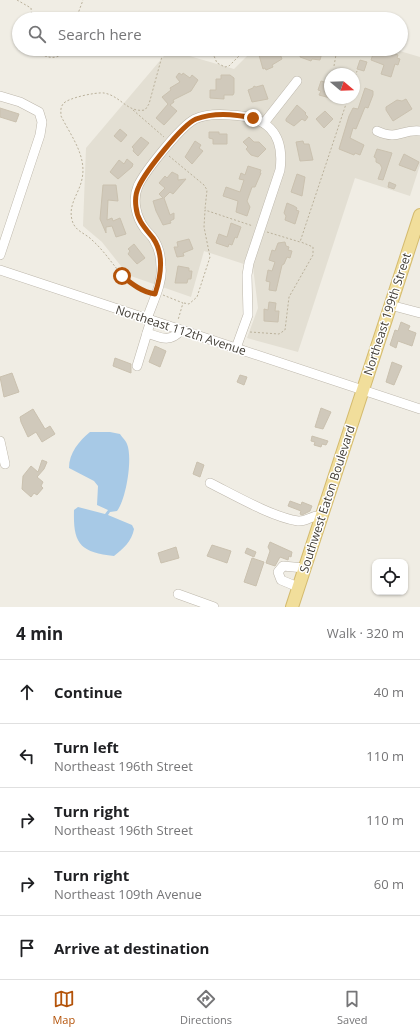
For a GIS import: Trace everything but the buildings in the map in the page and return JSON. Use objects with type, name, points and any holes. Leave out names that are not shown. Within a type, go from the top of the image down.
[{"type":"main road","name":"Northeast 199th Street","points":[[362,390],[390,305],[418,229],[420,215]]},
{"type":"main road","name":"Southwest Eaton Boulevard","points":[[292,607],[362,390]]},
{"type":"street","points":[[264,123],[297,81]]},
{"type":"street","points":[[0,96],[20,102],[39,112],[42,122],[40,135],[0,256]]},
{"type":"street","points":[[136,366],[147,333],[162,268],[159,252],[154,239],[139,219],[136,197],[138,186],[183,128],[194,120],[208,115],[242,115],[264,123],[272,131],[282,153],[280,170],[249,263],[247,275],[248,315],[236,348]]},
{"type":"street","points":[[377,131],[392,137],[417,131]]},
{"type":"street","name":"Northeast 112th Avenue","points":[[0,270],[420,409]]},
{"type":"street","points":[[390,305],[420,313]]},
{"type":"street","points":[[147,333],[162,338],[170,338],[175,337],[178,329]]},
{"type":"street","points":[[0,441],[5,464]]},
{"type":"street","points":[[210,483],[278,515],[296,521],[303,521],[316,515],[321,516]]},
{"type":"street","points":[[298,587],[281,580],[278,572],[283,566],[304,568]]},
{"type":"street","points":[[178,594],[214,607]]},
{"type":"path","points":[[17,0],[26,4],[30,8],[31,12]]},
{"type":"path","points":[[79,12],[83,0]]},
{"type":"path","points":[[46,56],[53,58],[59,56]]},
{"type":"path","points":[[132,110],[145,110],[149,104],[162,56]]},
{"type":"path","points":[[214,56],[217,63],[224,67],[229,66],[239,56]]},
{"type":"path","points":[[334,66],[336,56]]},
{"type":"path","points":[[171,142],[132,110],[115,98],[104,93],[90,94],[66,101],[62,105],[62,116],[80,152],[83,166],[82,180],[71,206],[72,220],[76,228],[93,240],[122,276],[134,286],[147,293],[183,303],[178,329]]},
{"type":"path","points":[[164,152],[204,185],[207,190],[205,210]]},
{"type":"path","points":[[243,330],[279,334],[283,333],[289,297],[313,254],[312,247],[300,242]]},
{"type":"shaded area","points":[[408,53],[420,57],[420,165],[410,196],[355,178],[298,352],[247,338],[258,308],[253,267],[204,251],[191,297],[128,275],[102,242],[83,226],[86,148],[164,56],[190,56],[234,69],[247,56],[408,56]]},
{"type":"water","points":[[90,432],[110,432],[120,434],[129,450],[129,468],[126,489],[117,511],[110,512],[108,515],[132,525],[134,529],[124,548],[114,556],[93,552],[86,549],[77,538],[75,531],[74,510],[78,507],[105,514],[108,510],[97,505],[98,486],[94,481],[69,468],[69,463],[75,448]]},
{"type":"route","points":[[122,276],[134,286],[147,293],[155,294],[162,268],[159,252],[154,239],[139,219],[136,208],[136,197],[138,186],[145,175],[183,128],[194,120],[208,115],[242,115],[253,118]]}]
